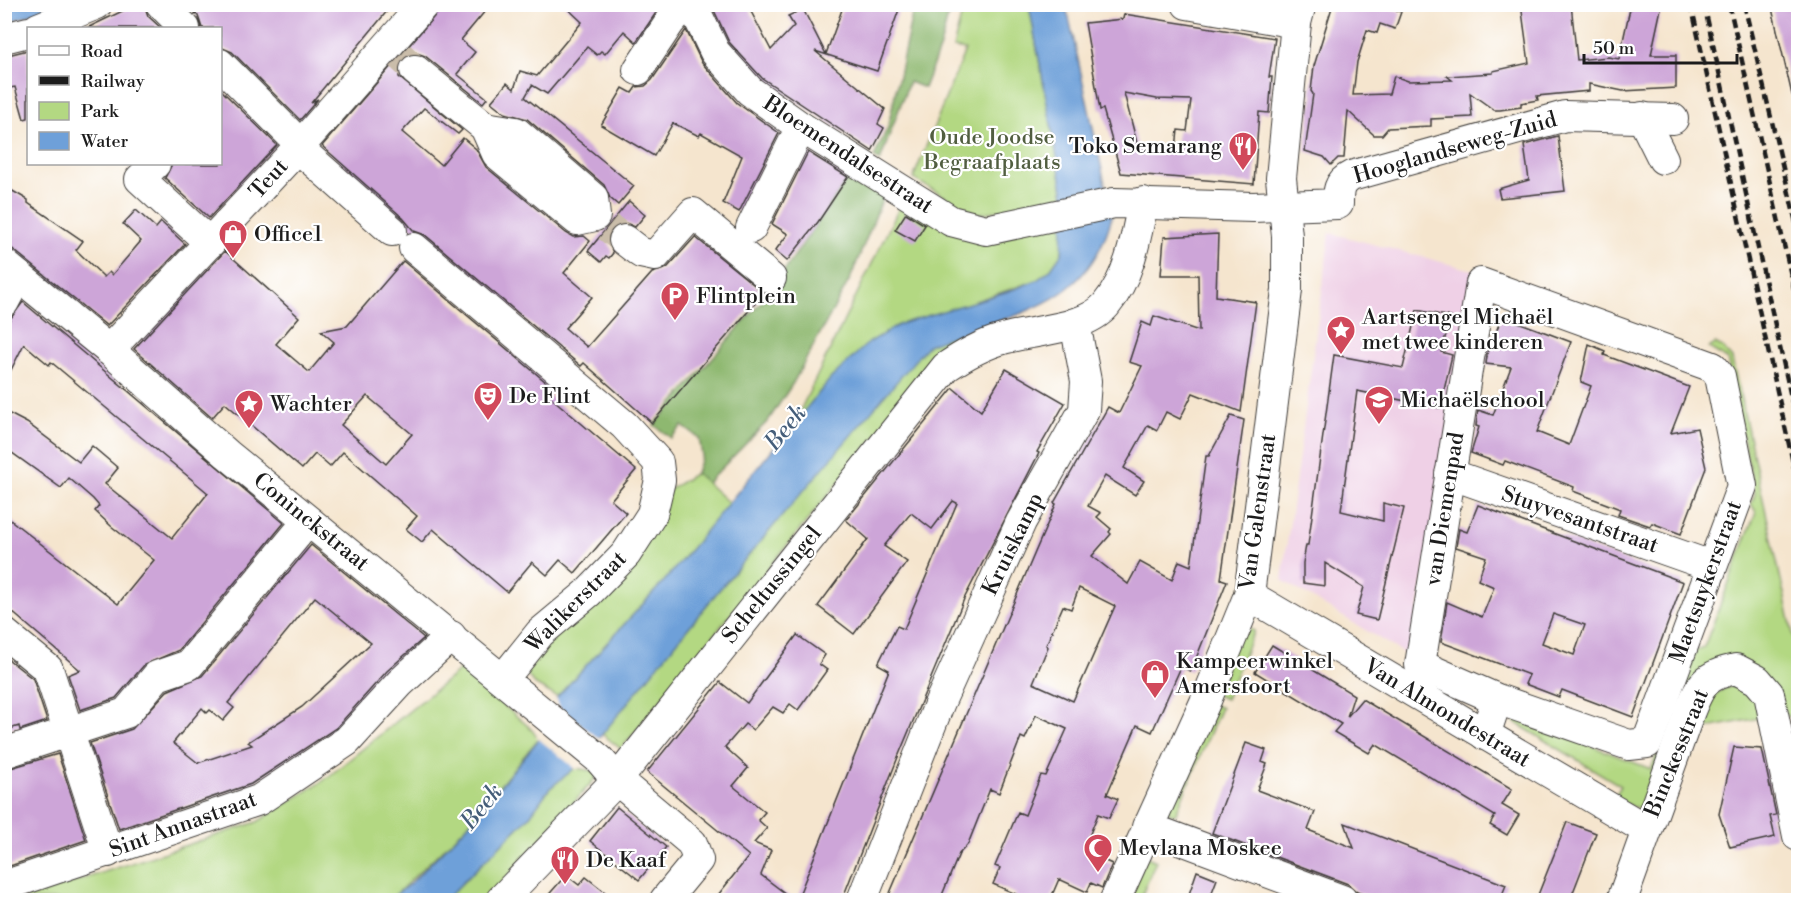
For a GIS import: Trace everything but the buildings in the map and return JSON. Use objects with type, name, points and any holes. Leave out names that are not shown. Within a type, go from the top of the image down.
[{"type":"street","points":[[40,27],[97,4]]},
{"type":"street","points":[[161,4],[184,27]]},
{"type":"street","points":[[638,70],[670,22],[686,4]]},
{"type":"street","name":"Bloemendalsestraat","points":[[692,4],[715,52],[731,73],[750,91],[801,127],[951,221],[970,228],[986,230],[1114,203]]},
{"type":"street","points":[[1187,4],[1299,14]]},
{"type":"street","name":"Teut","points":[[109,350],[299,146],[401,57],[420,6]]},
{"type":"street","name":"Van Galenstraat","points":[[1114,900],[1207,698],[1249,595],[1287,290],[1283,150],[1299,14]]},
{"type":"street","points":[[4,38],[27,32]]},
{"type":"street","points":[[401,57],[485,127],[497,154],[577,220],[609,228],[641,253],[655,256],[693,213],[771,278]]},
{"type":"street","points":[[222,66],[299,146]]},
{"type":"street","name":"Hooglandseweg-Zuid","points":[[1114,203],[1284,206],[1338,204],[1338,190],[1341,183],[1351,176],[1565,116],[1673,119]]},
{"type":"street","points":[[1642,117],[1663,159]]},
{"type":"street","points":[[751,228],[801,127]]},
{"type":"street","name":"Walikerstraat","points":[[299,146],[403,239],[624,425],[658,462],[660,480],[652,514],[626,554],[588,593],[540,633],[503,679]]},
{"type":"street","points":[[154,165],[140,179],[210,243]]},
{"type":"street","points":[[1075,323],[1105,306],[1123,277],[1136,245],[1143,202]]},
{"type":"street","points":[[4,302],[11,270]]},
{"type":"street","name":"Coninckstraat","points":[[11,270],[109,350],[308,521],[542,710],[692,843],[698,860],[665,900]]},
{"type":"street","name":"van Diemenpad","points":[[1420,665],[1481,282]]},
{"type":"street","name":"Maetsuykerstraat","points":[[1420,665],[1497,699],[1629,745],[1647,743],[1742,486],[1720,376],[1713,367],[1481,282]]},
{"type":"street","name":"Scheltussingel","points":[[501,900],[608,769],[946,368],[975,349],[1004,339],[1075,323]]},
{"type":"street","name":"Kruiskamp","points":[[862,900],[944,691],[1021,522],[1084,410],[1086,381],[1075,323]]},
{"type":"street","name":"Stuyvesantstraat","points":[[1450,474],[1711,566]]},
{"type":"street","points":[[4,753],[126,713],[157,676],[189,666],[308,521]]},
{"type":"street","name":"Van Almondestraat","points":[[1249,595],[1647,830]]},
{"type":"street","points":[[4,633],[48,669],[108,852]]},
{"type":"street","name":"Sint Annastraat","points":[[4,886],[259,800],[346,741],[400,683],[451,636]]},
{"type":"street","name":"Binckesstraat","points":[[1647,830],[1701,685],[1717,673],[1736,669],[1756,680],[1769,694],[1798,836]]},
{"type":"street","points":[[1485,735],[1497,699]]},
{"type":"street","points":[[1147,827],[1341,900]]},
{"type":"street","points":[[1622,900],[1647,830]]},
{"type":"shaded area","name":"Michaëlschool","points":[[1330,233],[1476,271],[1410,657],[1282,580]]},
{"type":"green space","points":[[914,5],[951,5],[940,47],[924,88],[909,82],[880,161],[874,157],[888,127]]},
{"type":"green space","name":"Oude Joodse Begraafplaats","points":[[964,5],[1029,5],[1064,195],[1010,209],[977,214],[913,179],[965,50],[953,48]]},
{"type":"green space","points":[[851,174],[884,195],[851,277],[793,383],[768,421],[707,483],[696,473],[702,455],[699,438],[682,426],[671,438],[654,425],[768,294]]},
{"type":"green space","points":[[900,206],[1064,225],[1062,253],[1050,270],[1037,280],[973,302],[794,423]]},
{"type":"green space","points":[[961,332],[621,749],[602,734],[719,590],[917,356],[928,345]]},
{"type":"green space","points":[[1715,344],[1723,348],[1732,359],[1798,657],[1798,714],[1787,717],[1717,662],[1646,811],[1613,799],[1621,786],[1514,722],[1520,712],[1527,721],[1651,769],[1695,651],[1704,647],[1756,512],[1751,504],[1755,494],[1727,359],[1709,348]]},
{"type":"green space","points":[[696,473],[729,503],[667,578],[557,697],[534,684],[526,673],[670,489]]},
{"type":"green space","points":[[1242,626],[1254,631],[1226,699],[1213,694]]},
{"type":"green space","points":[[461,669],[539,738],[466,827],[390,900],[19,900],[257,822],[323,781]]},
{"type":"green space","points":[[1741,685],[1755,696],[1760,718],[1702,729],[1713,698],[1724,689]]},
{"type":"green space","points":[[1210,703],[1221,708],[1175,815],[1164,810]]},
{"type":"green space","points":[[575,768],[601,772],[487,900],[445,900],[529,817],[549,789]]},
{"type":"green space","points":[[1143,855],[1156,861],[1140,900],[1124,900]]},
{"type":"water","points":[[5,5],[61,5],[5,23]]},
{"type":"water","points":[[1029,5],[1065,5],[1112,216],[1100,248],[1084,273],[1063,291],[1040,305],[928,345],[719,590],[575,768],[549,789],[529,817],[445,900],[389,900],[412,882],[466,827],[539,739],[557,697],[667,578],[831,378],[868,343],[900,324],[1009,291],[1037,280],[1050,270],[1062,253],[1064,195]]},
{"type":"pier","points":[[556,697],[560,708],[601,740],[577,770],[536,737]]},
{"type":"tunnel","points":[[400,56],[415,70]]},
{"type":"tunnel","points":[[608,227],[624,240]]},
{"type":"railway","points":[[1691,4],[1798,485]]},
{"type":"railway","points":[[1704,4],[1798,429]]},
{"type":"railway","points":[[1729,4],[1798,306]]},
{"type":"railway","points":[[1744,4],[1798,231]]},
{"type":"place","name":"Toko Semarang","points":[[1243,172]]},
{"type":"place","name":"Office1","points":[[233,260]]},
{"type":"place","name":"Flintplein","points":[[675,322]]},
{"type":"place","name":"Aartsengel Michaël met twee kinderen","points":[[1341,356]]},
{"type":"place","name":"De Flint","points":[[488,422]]},
{"type":"place","name":"Michaëlschool","points":[[1379,426]]},
{"type":"place","name":"Wachter","points":[[249,430]]},
{"type":"place","name":"Kampeerwinkel Amersfoort","points":[[1155,700]]},
{"type":"place","name":"Mevlana Moskee","points":[[1098,874]]},
{"type":"place","name":"De Kaaf","points":[[565,886]]},
{"type":"water label","name":"Beek","points":[[786,428]]},
{"type":"water label","name":"Beek","points":[[482,807]]}]
